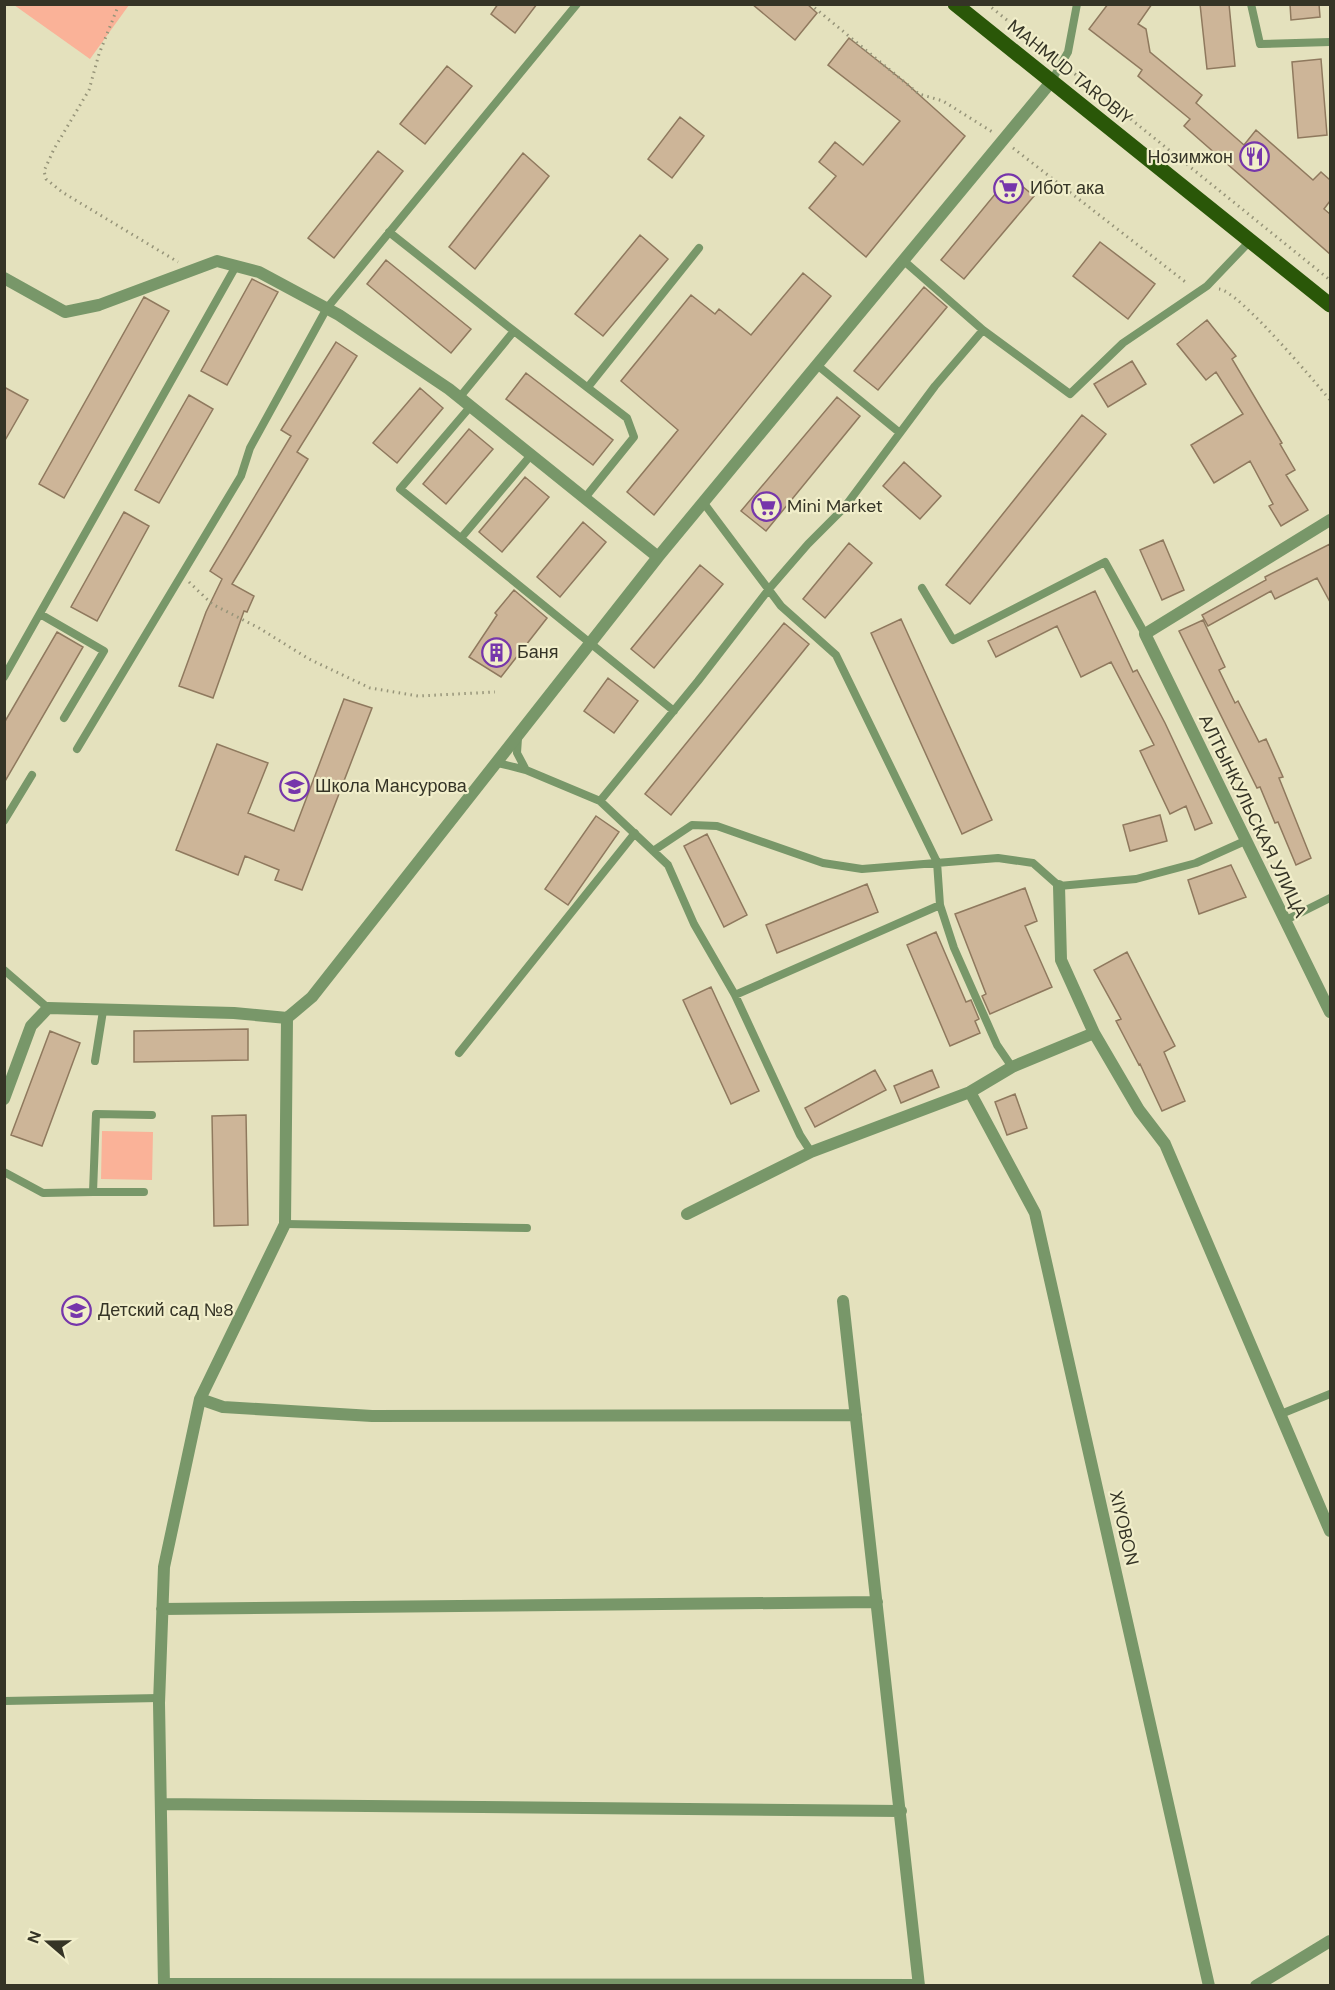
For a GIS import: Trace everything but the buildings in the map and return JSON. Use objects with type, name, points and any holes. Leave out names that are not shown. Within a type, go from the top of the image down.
[{"type":"main road","name":"MAHMUD TAROBIY","points":[[955,4],[1330,305]]},
{"type":"street","points":[[4,1099],[32,1026],[48,1008],[234,1013],[287,1018],[312,997],[518,738],[658,557],[1051,82]]},
{"type":"street","points":[[4,278],[65,312],[99,305],[217,261],[259,272],[327,308],[459,398],[658,557]]},
{"type":"street","points":[[1145,634],[1330,520]]},
{"type":"street","name":"АЛТЫНКУЛЬСКАЯ УЛИЦА","points":[[1145,634],[1330,1012]]},
{"type":"street","points":[[1059,886],[1061,960],[1094,1033],[1140,1110],[1165,1144],[1330,1531]]},
{"type":"street","points":[[287,1018],[285,1224],[200,1399],[164,1567],[159,1698],[164,1985],[919,1985],[843,1301]]},
{"type":"street","points":[[687,1214],[811,1152],[970,1092],[1012,1067],[1094,1033]]},
{"type":"street","name":"XIYOBON","points":[[970,1092],[1035,1213],[1209,1986]]},
{"type":"street","points":[[200,1399],[223,1407],[372,1416],[856,1415]]},
{"type":"street","points":[[162,1609],[877,1602]]},
{"type":"street","points":[[161,1804],[901,1811]]},
{"type":"street","points":[[1256,1986],[1330,1941]]},
{"type":"lane","points":[[77,749],[241,476],[250,448],[327,308],[577,4]]},
{"type":"lane","points":[[1051,82],[1068,52],[1077,4]]},
{"type":"lane","points":[[1251,4],[1260,44],[1330,42]]},
{"type":"lane","points":[[389,232],[627,418],[634,437],[584,499]]},
{"type":"lane","points":[[904,261],[983,330],[1070,394],[1123,343],[1201,290],[1250,241]]},
{"type":"lane","points":[[588,387],[699,248]]},
{"type":"lane","points":[[4,677],[236,266]]},
{"type":"lane","points":[[600,801],[769,589],[808,544],[844,508],[935,386],[983,330]]},
{"type":"lane","points":[[459,398],[514,331]]},
{"type":"lane","points":[[817,365],[900,433]]},
{"type":"lane","points":[[470,407],[400,489],[674,711]]},
{"type":"lane","points":[[461,538],[531,455]]},
{"type":"lane","points":[[703,502],[782,606],[836,655],[937,862],[940,905],[954,948],[997,1045],[1012,1067]]},
{"type":"lane","points":[[922,588],[952,640],[1105,562],[1145,634]]},
{"type":"lane","points":[[40,614],[104,651],[64,718]]},
{"type":"lane","points":[[518,738],[517,753],[526,770]]},
{"type":"lane","points":[[498,763],[526,770],[600,801],[668,865],[694,924],[735,995],[800,1135],[811,1152]]},
{"type":"lane","points":[[4,821],[32,775]]},
{"type":"lane","points":[[653,851],[692,825],[717,826],[823,863],[862,869],[998,858],[1033,863],[1059,886],[1136,879],[1196,863],[1245,841]]},
{"type":"lane","points":[[459,1053],[635,833]]},
{"type":"lane","points":[[1284,921],[1330,898]]},
{"type":"lane","points":[[735,995],[940,905]]},
{"type":"lane","points":[[4,970],[48,1008]]},
{"type":"lane","points":[[95,1061],[103,1011]]},
{"type":"lane","points":[[93,1192],[96,1114],[152,1115]]},
{"type":"lane","points":[[4,1172],[43,1192],[144,1192]]},
{"type":"lane","points":[[285,1224],[527,1228]]},
{"type":"lane","points":[[1281,1414],[1330,1394]]},
{"type":"lane","points":[[4,1701],[159,1698]]},
{"type":"path","points":[[119,4],[99,54],[89,90],[54,149],[44,171],[46,179],[62,192],[192,270]]},
{"type":"path","points":[[810,4],[919,94],[943,101],[977,120],[1195,290],[1222,289],[1232,294],[1286,348],[1330,400]]},
{"type":"path","points":[[987,4],[1330,280]]},
{"type":"path","points":[[184,569],[189,583],[212,604],[259,628],[309,659],[370,688],[418,696],[495,692]]},
{"type":"shaded area","points":[[14,5],[129,5],[90,59]]},
{"type":"shaded area","points":[[102,1131],[153,1132],[152,1180],[101,1179]]},
{"type":"place","name":"Нозимжон","points":[[1254,157]]},
{"type":"place","name":"Ибот ака","points":[[1009,188]]},
{"type":"place","name":"Mini Market","points":[[766,506]]},
{"type":"place","name":"Баня","points":[[496,652]]},
{"type":"place","name":"Школа Мансурова","points":[[294,786]]},
{"type":"place","name":"Детский сад №8","points":[[77,1310]]}]
